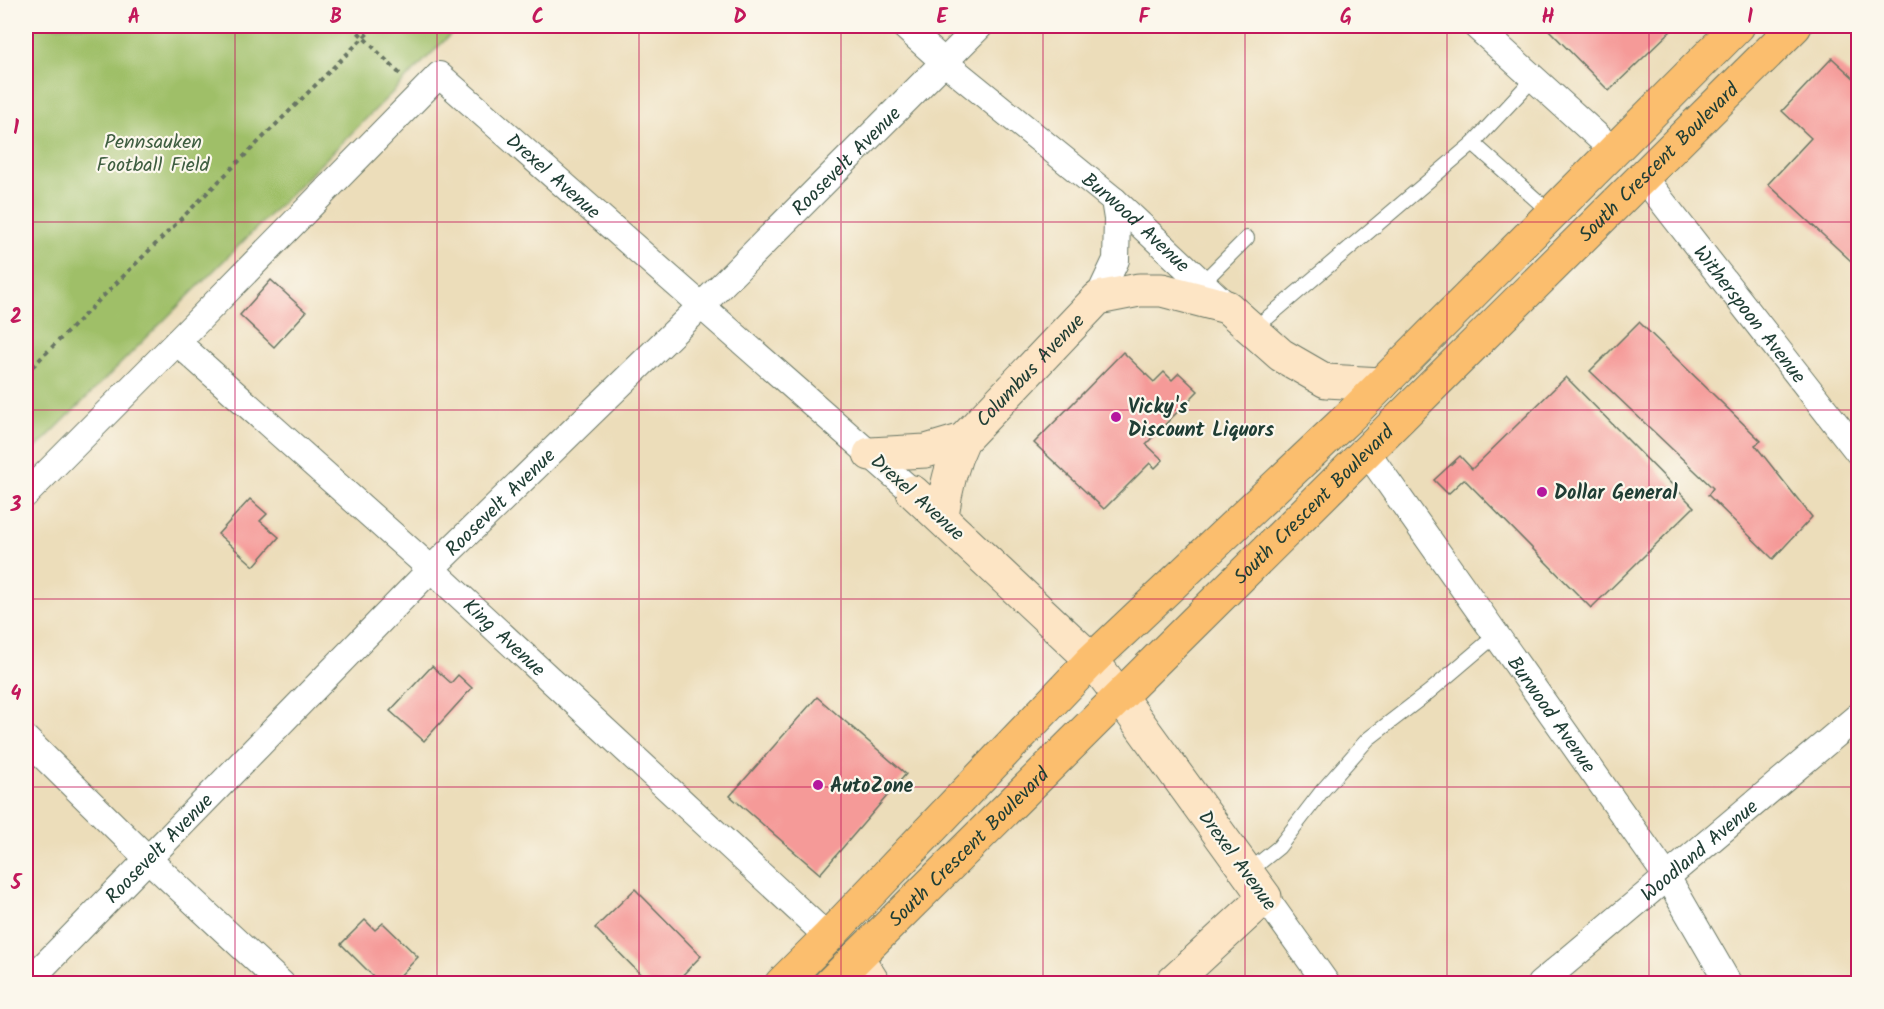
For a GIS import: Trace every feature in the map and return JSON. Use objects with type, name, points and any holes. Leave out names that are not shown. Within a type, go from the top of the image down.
[{"type":"highway","name":"South Crescent Boulevard","points":[[781,984],[1092,660],[1382,384],[1738,26]]},
{"type":"highway","name":"South Crescent Boulevard","points":[[830,984],[865,970],[1120,697],[1796,26]]},
{"type":"street","name":"Burwood Avenue","points":[[904,26],[944,62],[1114,200],[1281,355],[1326,381],[1382,384]]},
{"type":"street","name":"Roosevelt Avenue","points":[[26,984],[431,569],[701,306],[980,26]]},
{"type":"street","points":[[1476,26],[1614,151]]},
{"type":"street","name":"Drexel Avenue","points":[[421,94],[439,75],[914,492],[1092,660],[1327,984]]},
{"type":"street","points":[[26,494],[421,94]]},
{"type":"street","name":"Witherspoon Avenue","points":[[1643,177],[1858,452]]},
{"type":"street","points":[[1098,298],[1116,260],[1117,219],[1114,200]]},
{"type":"street","points":[[1098,298],[1139,290],[1162,290],[1227,307]]},
{"type":"street","name":"Columbus Avenue","points":[[942,518],[950,471],[963,440],[1098,298]]},
{"type":"street","name":"King Avenue","points":[[177,342],[431,569],[828,937]]},
{"type":"street","name":"Columbus Avenue","points":[[870,454],[926,451],[963,440]]},
{"type":"street","name":"Burwood Avenue","points":[[1367,452],[1666,877],[1729,984]]},
{"type":"street","name":"Woodland Avenue","points":[[1540,984],[1858,716]]},
{"type":"street","points":[[26,739],[148,859],[282,984]]},
{"type":"street","points":[[1171,984],[1256,885]]},
{"type":"lane","points":[[1253,330],[1473,143],[1534,78]]},
{"type":"lane","points":[[1473,143],[1552,214]]},
{"type":"lane","points":[[1202,284],[1247,238]]},
{"type":"lane","points":[[1256,885],[1279,847],[1322,791],[1368,739],[1429,692],[1496,635]]},
{"type":"path","points":[[352,26],[421,94]]},
{"type":"path","points":[[26,374],[375,26]]},
{"type":"green space","name":"Pennsauken Football Field","points":[[26,26],[459,26],[26,458]]},
{"type":"building","points":[[1545,26],[1676,26],[1609,91]]},
{"type":"building","points":[[1832,58],[1858,82],[1858,252],[1851,261],[1768,184],[1811,138],[1782,111]]},
{"type":"building","points":[[271,280],[306,312],[274,347],[240,315]]},
{"type":"building","points":[[1639,322],[1761,441],[1755,445],[1812,517],[1773,559],[1708,495],[1713,488],[1590,371]]},
{"type":"building","name":"Vicky's Discount Liquors","points":[[1123,352],[1154,382],[1164,372],[1172,380],[1179,373],[1198,391],[1146,444],[1163,460],[1155,468],[1150,463],[1104,509],[1034,443]]},
{"type":"building","points":[[1566,377],[1694,507],[1591,608],[1464,479],[1448,494],[1434,480],[1460,456],[1472,469]]},
{"type":"building","points":[[250,499],[267,514],[260,521],[279,537],[254,566],[218,534]]},
{"type":"building","points":[[432,666],[451,683],[458,675],[472,688],[424,741],[390,711]]},
{"type":"building","name":"AutoZone","points":[[817,697],[906,774],[820,874],[730,796]]},
{"type":"building","points":[[635,889],[701,956],[674,984],[650,984],[595,928]]},
{"type":"building","points":[[365,920],[375,930],[383,923],[418,957],[392,984],[381,984],[341,944]]},
{"type":"place","name":"Vicky's Discount Liquors","points":[[1116,417]]},
{"type":"place","name":"Dollar General","points":[[1542,492]]},
{"type":"place","name":"AutoZone","points":[[818,785]]}]
